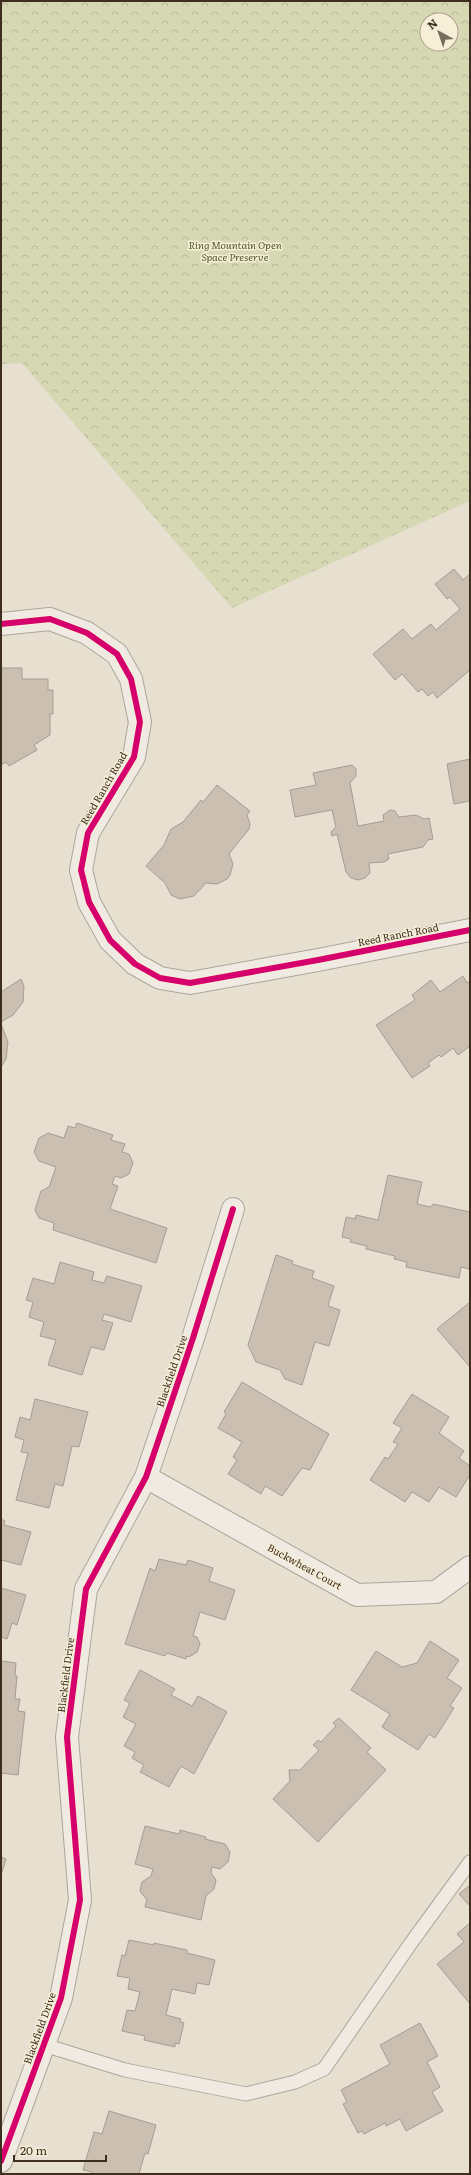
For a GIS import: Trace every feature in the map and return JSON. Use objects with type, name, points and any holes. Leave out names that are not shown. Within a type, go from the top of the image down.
[{"type":"street","name":"Reed Ranch Road","points":[[1,624],[50,619],[87,633],[117,654],[131,679],[140,722],[134,757],[88,833],[81,870],[89,902],[110,940],[135,964],[160,978],[190,983],[318,960],[470,930]]},
{"type":"street","name":"Blackfield Drive","points":[[1,2161],[61,1998],[80,1900],[67,1737],[86,1589],[146,1477],[193,1338],[233,1209]]},
{"type":"street","name":"Buckwheat Court","points":[[146,1477],[357,1595],[436,1592],[470,1567]]},
{"type":"lane","points":[[44,2045],[125,2070],[246,2094],[295,2082],[324,2069],[411,1943],[470,1862]]},
{"type":"green space","name":"Ring Mountain Open Space Preserve","points":[[1,1],[470,1],[470,501],[232,608],[22,363],[1,364]]},
{"type":"building","points":[[454,569],[463,580],[470,574],[470,670],[437,698],[433,692],[428,696],[422,689],[418,692],[402,674],[395,680],[373,654],[403,629],[412,639],[431,624],[436,630],[460,609],[450,597],[447,599],[435,584]]},
{"type":"building","points":[[1,668],[22,668],[22,679],[48,679],[48,690],[53,690],[53,714],[50,714],[50,735],[34,745],[37,750],[9,766],[6,762],[1,765]]},
{"type":"building","points":[[470,759],[470,801],[454,804],[447,764]]},
{"type":"building","points":[[352,765],[356,769],[356,776],[350,783],[358,826],[384,821],[383,815],[390,810],[395,811],[399,817],[416,815],[424,819],[429,818],[433,839],[428,840],[423,847],[388,854],[389,859],[384,862],[369,863],[370,873],[365,878],[358,880],[351,878],[346,872],[337,834],[332,836],[331,832],[336,827],[332,810],[295,817],[290,790],[316,785],[313,773]]},
{"type":"building","points":[[217,785],[250,811],[247,815],[250,824],[249,829],[229,854],[233,864],[230,875],[227,879],[217,884],[206,883],[194,896],[180,899],[171,895],[165,883],[146,866],[164,845],[171,829],[183,822],[201,800],[203,802]]},
{"type":"building","points":[[463,976],[467,983],[470,981],[470,1046],[458,1055],[453,1048],[441,1057],[439,1055],[428,1063],[430,1066],[412,1078],[376,1025],[415,1000],[412,995],[431,980],[440,992]]},
{"type":"building","points":[[21,979],[24,986],[23,1002],[13,1015],[1,1022],[1,992]]},
{"type":"building","points":[[1,1024],[8,1042],[6,1059],[1,1067]]},
{"type":"building","points":[[77,1123],[113,1135],[111,1140],[125,1144],[122,1152],[129,1154],[133,1163],[129,1174],[121,1178],[115,1176],[112,1184],[118,1186],[110,1209],[167,1228],[156,1263],[53,1230],[54,1223],[39,1218],[35,1210],[41,1191],[49,1187],[56,1167],[39,1161],[34,1152],[39,1138],[48,1133],[64,1138],[68,1126],[75,1128]]},
{"type":"building","points":[[388,1175],[422,1182],[417,1204],[431,1207],[433,1204],[470,1212],[470,1264],[469,1269],[461,1267],[459,1278],[406,1267],[407,1262],[394,1259],[395,1256],[366,1249],[367,1246],[350,1242],[351,1239],[342,1237],[346,1217],[355,1219],[356,1215],[378,1220]]},
{"type":"building","points":[[276,1255],[293,1261],[292,1264],[314,1271],[312,1278],[334,1286],[328,1306],[340,1310],[329,1346],[315,1342],[302,1385],[285,1379],[280,1370],[256,1362],[248,1345]]},
{"type":"building","points":[[60,1262],[94,1272],[92,1280],[104,1283],[107,1276],[142,1286],[131,1322],[104,1314],[102,1320],[113,1323],[104,1350],[91,1347],[82,1375],[48,1365],[56,1340],[40,1336],[44,1322],[29,1317],[33,1302],[26,1300],[33,1278],[54,1284]]},
{"type":"building","points":[[470,1302],[470,1365],[469,1366],[437,1329]]},
{"type":"building","points":[[242,1382],[329,1434],[310,1470],[302,1468],[282,1496],[265,1486],[261,1494],[228,1474],[237,1460],[233,1457],[242,1442],[218,1428],[226,1414],[224,1412]]},
{"type":"building","points":[[412,1394],[449,1417],[439,1433],[464,1451],[459,1458],[470,1466],[470,1475],[456,1497],[439,1487],[429,1502],[412,1492],[405,1502],[370,1480],[385,1457],[388,1459],[398,1444],[393,1442],[402,1428],[393,1423]]},
{"type":"building","points":[[35,1399],[88,1412],[79,1447],[72,1446],[63,1486],[55,1484],[49,1508],[16,1500],[28,1453],[21,1452],[24,1440],[15,1437],[20,1417],[30,1420]]},
{"type":"building","points":[[1,1519],[5,1521],[4,1525],[31,1532],[21,1565],[1,1560]]},
{"type":"building","points":[[159,1559],[186,1565],[188,1560],[213,1568],[209,1581],[235,1590],[225,1620],[200,1612],[193,1636],[197,1637],[200,1644],[197,1652],[189,1657],[186,1656],[186,1659],[167,1653],[165,1656],[125,1644],[150,1568],[155,1571]]},
{"type":"building","points":[[1,1588],[26,1595],[17,1625],[12,1623],[7,1639],[1,1637]]},
{"type":"building","points":[[430,1641],[459,1660],[447,1678],[462,1688],[450,1706],[454,1708],[435,1738],[429,1734],[418,1750],[382,1727],[390,1714],[351,1690],[376,1651],[402,1667],[417,1663]]},
{"type":"building","points":[[1,1661],[16,1663],[15,1676],[17,1676],[15,1699],[20,1699],[18,1711],[25,1712],[18,1775],[1,1773]]},
{"type":"building","points":[[140,1670],[175,1689],[171,1695],[192,1706],[198,1696],[227,1712],[194,1774],[181,1766],[169,1787],[140,1772],[144,1765],[132,1758],[135,1752],[124,1746],[136,1724],[123,1717],[130,1703],[124,1700]]},
{"type":"building","points":[[339,1718],[371,1748],[367,1752],[386,1770],[318,1842],[273,1799],[290,1781],[289,1770],[300,1770],[319,1750],[313,1745],[318,1740],[321,1742],[336,1726],[333,1723]]},
{"type":"building","points":[[145,1826],[179,1834],[180,1830],[206,1837],[205,1839],[225,1844],[230,1852],[228,1862],[220,1869],[212,1867],[211,1873],[216,1880],[214,1889],[206,1896],[201,1920],[145,1907],[147,1900],[140,1891],[142,1882],[151,1876],[153,1869],[135,1864]]},
{"type":"building","points":[[1,1857],[6,1859],[1,1875]]},
{"type":"building","points":[[470,1885],[470,1906],[459,1894]]},
{"type":"building","points":[[470,1923],[470,2004],[437,1964],[464,1942],[457,1934]]},
{"type":"building","points":[[129,1940],[154,1945],[154,1943],[187,1950],[187,1953],[215,1960],[209,1985],[197,1983],[195,1994],[172,1989],[166,2015],[181,2019],[180,2022],[184,2023],[179,2044],[175,2043],[175,2047],[144,2040],[145,2036],[122,2031],[127,2010],[135,2011],[140,1992],[128,1989],[130,1978],[117,1976],[122,1955],[125,1956]]},
{"type":"building","points":[[420,2023],[438,2056],[427,2062],[440,2087],[432,2092],[443,2111],[406,2131],[400,2119],[386,2126],[385,2123],[364,2134],[362,2131],[358,2133],[343,2104],[347,2102],[341,2090],[390,2064],[380,2045]]},
{"type":"building","points":[[109,2111],[156,2125],[148,2154],[145,2153],[139,2174],[91,2174],[92,2172],[83,2170],[94,2132],[102,2134]]},
{"type":"cycle path","points":[[1,624],[50,619],[87,633],[117,654],[131,679],[140,722],[134,757],[88,833],[81,870],[89,902],[110,940],[135,964],[160,978],[190,983],[318,960],[470,930]]},
{"type":"cycle path","points":[[1,2161],[61,1998],[80,1900],[67,1737],[86,1589],[146,1477],[193,1338],[233,1209]]}]
